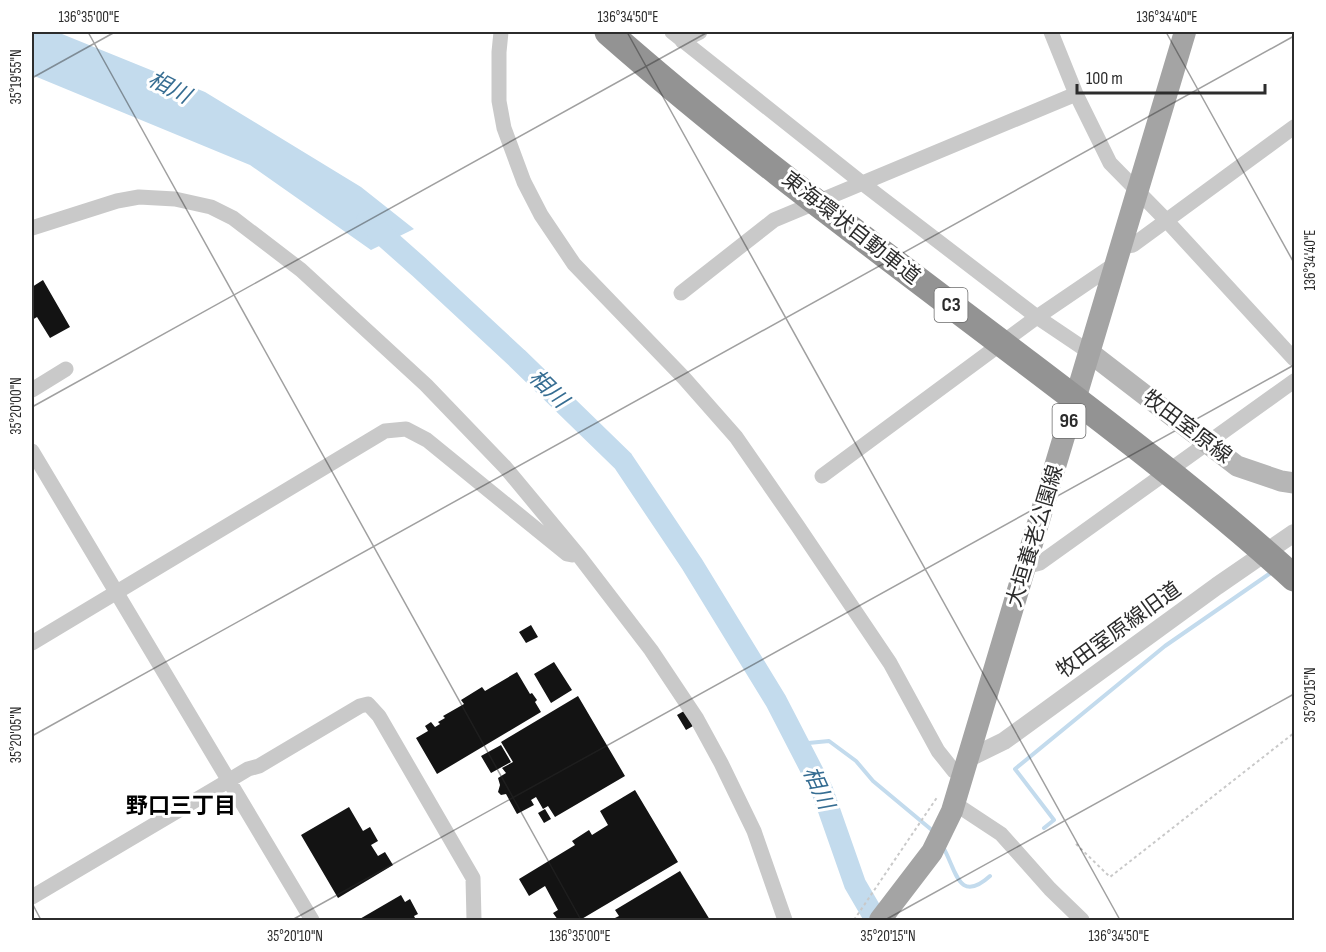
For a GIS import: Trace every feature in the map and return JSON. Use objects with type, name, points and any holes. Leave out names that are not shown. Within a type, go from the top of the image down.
[{"type":"highway","name":"東海環状自動車道","points":[[608,32],[714,121],[793,183],[1135,444],[1216,509],[1294,578]]},
{"type":"main road","name":"大垣養老公園線","points":[[880,921],[933,852],[953,807],[961,769],[1025,567],[1185,32]]},
{"type":"main road","name":"牧田室原線","points":[[1089,352],[1237,466],[1294,483]]},
{"type":"street","points":[[501,32],[498,52],[499,101],[504,128],[524,182],[541,214],[574,264],[684,378],[736,437],[890,663],[938,751],[961,769]]},
{"type":"street","points":[[677,36],[700,32]]},
{"type":"street","points":[[1051,32],[1076,94],[1110,163],[1166,220],[1294,359]]},
{"type":"street","points":[[677,36],[862,183],[1037,317],[1089,352]]},
{"type":"street","points":[[681,293],[774,220],[1076,94]]},
{"type":"street","points":[[822,476],[1294,127]]},
{"type":"street","points":[[32,228],[117,201],[139,197],[175,199],[211,207],[234,218],[302,270],[426,385],[505,467],[579,556],[651,650],[697,719],[721,763],[754,831],[785,921]]},
{"type":"street","points":[[32,390],[66,369]]},
{"type":"street","points":[[1025,567],[1040,563],[1294,381]]},
{"type":"street","points":[[32,643],[385,431],[406,429],[427,440],[567,554],[579,556]]},
{"type":"street","points":[[32,451],[312,921]]},
{"type":"street","name":"牧田室原線旧道","points":[[961,769],[1004,741],[1217,586],[1294,533]]},
{"type":"street","points":[[32,897],[248,769],[259,766],[360,706],[368,704],[379,716],[473,878],[474,921]]},
{"type":"street","points":[[953,807],[1001,834],[1082,921]]},
{"type":"path","points":[[1076,844],[1110,877],[1294,733]]},
{"type":"path","points":[[854,921],[961,769]]},
{"type":"water","points":[[32,32],[57,32],[205,92],[361,187],[414,229],[371,250],[250,165],[32,75]]},
{"type":"building","points":[[43,280],[70,327],[50,338],[37,317],[32,320],[32,287]]},
{"type":"building","points":[[531,625],[538,637],[526,643],[519,632]]},
{"type":"building","points":[[554,662],[572,690],[551,703],[534,674]]},
{"type":"building","points":[[517,672],[530,694],[532,693],[537,700],[535,702],[541,712],[437,774],[416,738],[428,731],[425,726],[431,722],[435,727],[445,718],[443,716],[464,704],[461,700],[482,687],[485,691]]},
{"type":"building","points":[[578,696],[625,776],[555,817],[548,806],[543,809],[536,797],[531,800],[534,805],[517,814],[506,794],[501,795],[498,792],[500,785],[498,778],[506,773],[502,768],[513,762],[501,742]]},
{"type":"building","points":[[684,711],[693,726],[686,730],[677,715]]},
{"type":"building","points":[[501,745],[511,762],[491,773],[481,756]]},
{"type":"building","points":[[635,790],[678,862],[580,920],[558,920],[553,913],[558,910],[545,886],[529,896],[519,879],[575,845],[572,841],[589,830],[592,835],[608,825],[600,811]]},
{"type":"building","points":[[349,807],[363,831],[370,827],[378,841],[371,845],[378,856],[385,852],[393,865],[338,898],[301,835]]},
{"type":"building","points":[[545,809],[551,819],[544,823],[538,813]]},
{"type":"building","points":[[680,871],[710,920],[611,920],[619,916],[615,910]]},
{"type":"building","points":[[401,895],[405,902],[410,899],[418,914],[414,916],[416,920],[358,920]]},
{"type":"waterway","name":"相川","points":[[367,221],[517,358],[623,461],[692,564],[776,701],[822,790],[855,884],[876,920]]},
{"type":"waterway","points":[[1044,828],[1054,820],[1015,769],[1165,646],[1272,572]]},
{"type":"waterway","points":[[798,744],[829,741],[856,761],[873,781],[933,831]]},
{"type":"waterway","points":[[943,847],[959,881],[964,885],[971,887],[990,876]]},
{"type":"district","name":"野口三丁目","points":[[181,806]]}]
